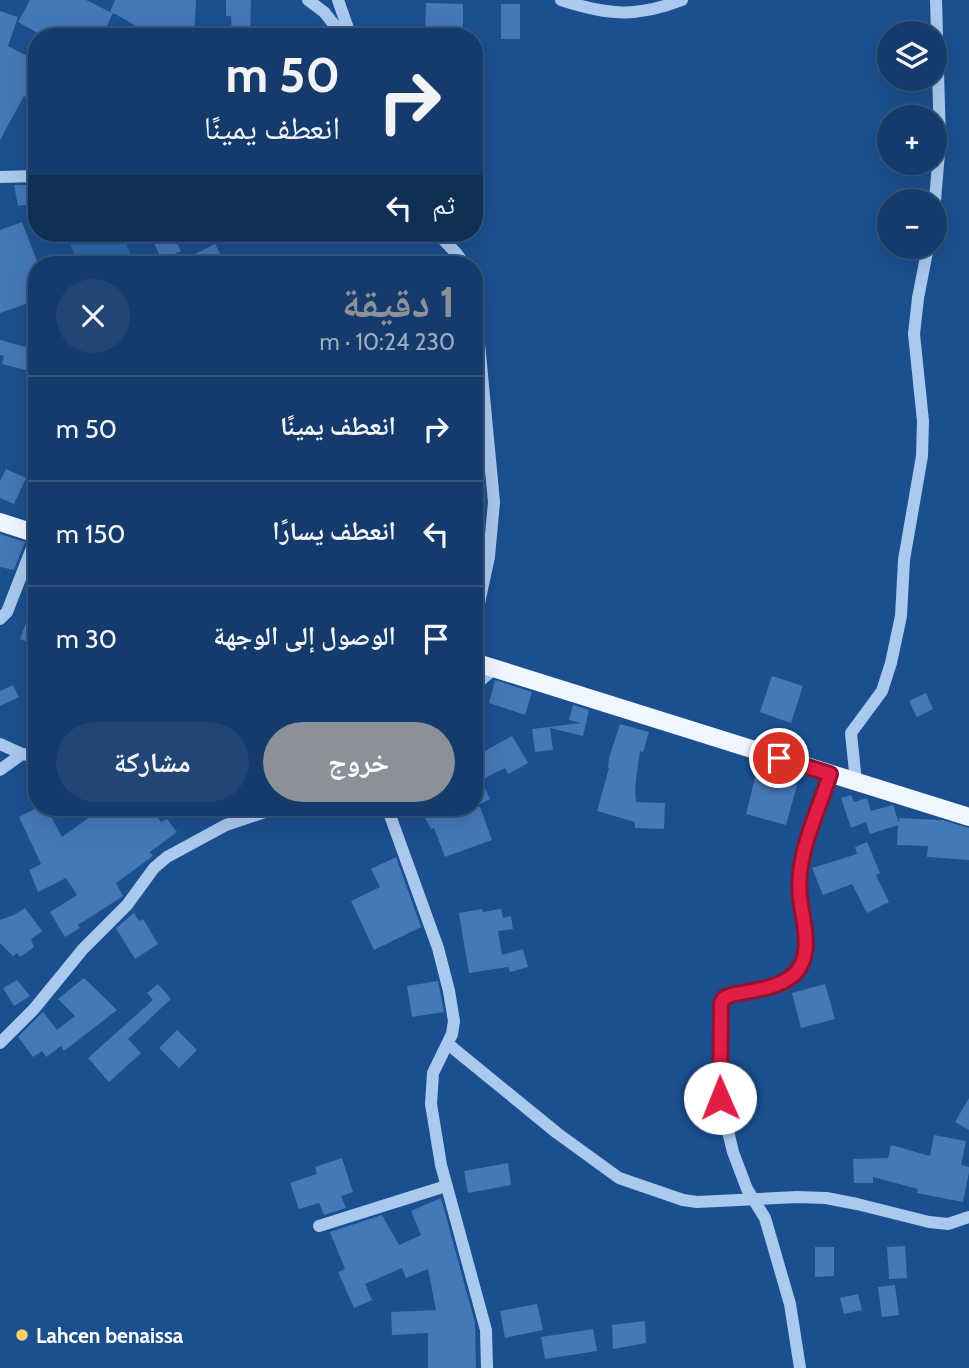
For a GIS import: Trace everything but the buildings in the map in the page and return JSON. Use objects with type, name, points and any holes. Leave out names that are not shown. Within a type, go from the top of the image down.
[{"type":"main road","points":[[0,522],[28,531]]},
{"type":"main road","points":[[483,665],[969,817]]},
{"type":"street","points":[[308,0],[324,12],[337,28]]},
{"type":"street","points":[[338,0],[348,28]]},
{"type":"street","points":[[561,0],[597,12],[620,13],[659,9],[682,0]]},
{"type":"street","points":[[936,0],[940,141],[936,189]]},
{"type":"street","points":[[0,177],[28,176]]},
{"type":"street","points":[[446,242],[458,256]]},
{"type":"street","points":[[856,782],[850,733],[880,696],[891,663],[901,616],[904,560],[922,456],[923,421],[914,334],[926,259]]},
{"type":"street","points":[[483,385],[494,502],[489,557],[483,585]]},
{"type":"street","points":[[0,619],[7,612],[28,557]]},
{"type":"street","points":[[483,678],[495,668]]},
{"type":"street","points":[[0,744],[28,755]]},
{"type":"street","points":[[0,770],[22,754]]},
{"type":"street","points":[[800,1368],[790,1304],[765,1219],[747,1189],[733,1152],[720,1098],[721,1003],[731,995],[788,979],[802,964],[806,937],[800,903],[801,870],[804,851],[830,774]]},
{"type":"street","points":[[0,1043],[34,1009],[83,949],[127,905],[154,868],[192,842],[226,825],[252,816]]},
{"type":"street","points":[[390,816],[438,948],[454,1021],[448,1044],[433,1073],[431,1104],[446,1186],[486,1330],[487,1368]]},
{"type":"street","points":[[448,1044],[557,1133],[620,1178],[683,1200],[697,1202],[825,1198],[857,1203],[929,1222],[948,1224],[969,1217]]},
{"type":"street","points":[[319,1226],[446,1186]]},
{"type":"shaded area","points":[[69,242],[125,242],[131,256],[75,256]]},
{"type":"place","name":"Lahcen benaissa","points":[[22,1335]]},
{"type":"route","points":[[720,1098],[721,1003],[731,995],[788,979],[802,964],[805,953],[805,921],[800,903],[801,870],[804,851],[830,774],[779,758]]}]
